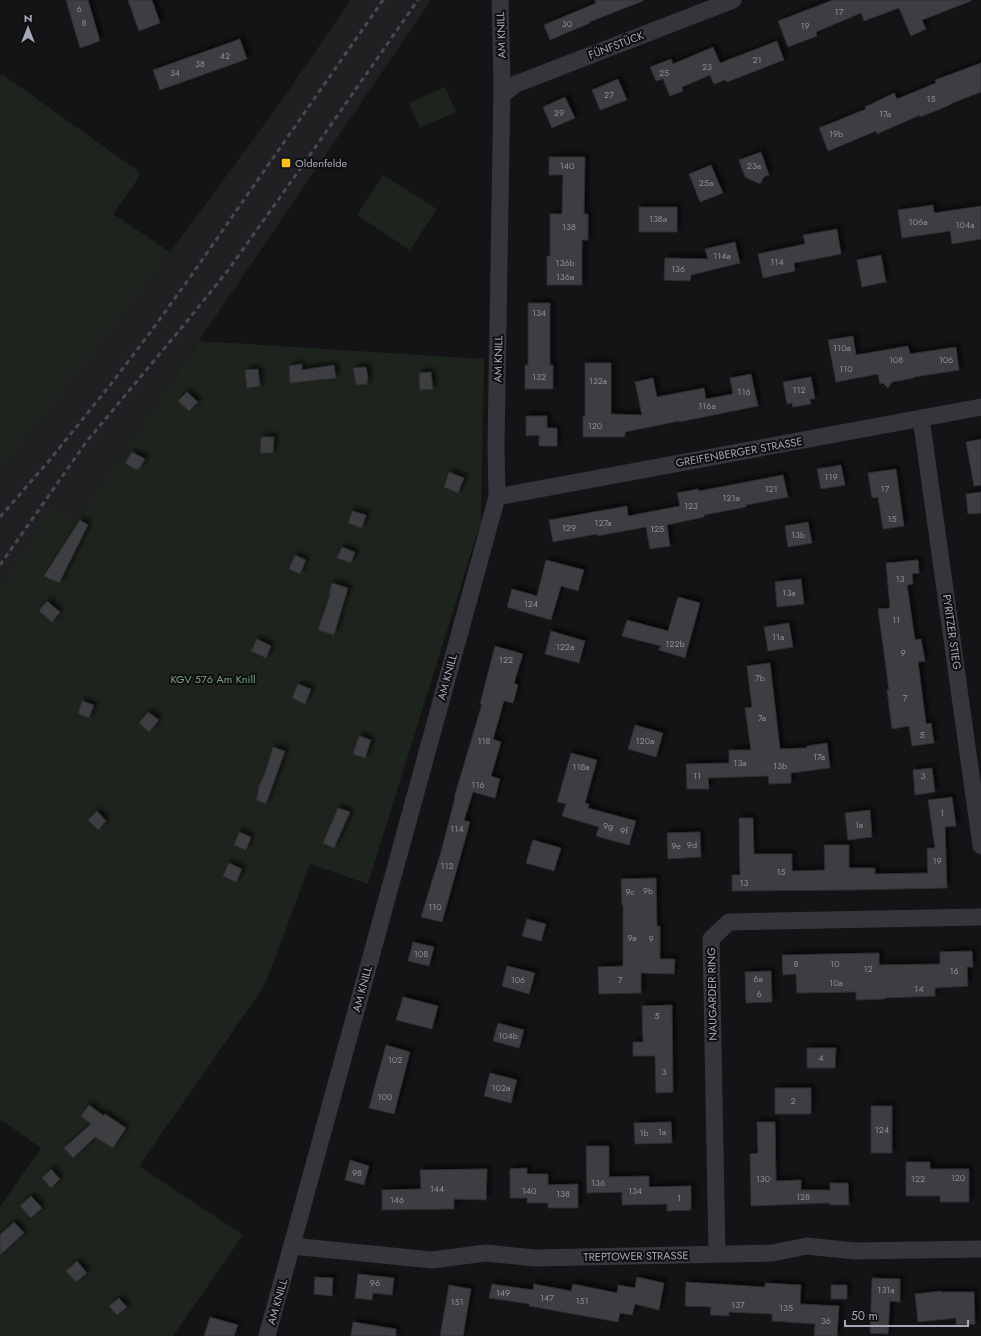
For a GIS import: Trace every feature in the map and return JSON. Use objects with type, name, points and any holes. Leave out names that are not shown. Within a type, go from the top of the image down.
[{"type":"street","name":"AM KNILL","points":[[267,1336],[497,497],[496,446],[502,95],[500,0]]},
{"type":"street","name":"FÜNFSTÜCK","points":[[502,95],[516,84],[733,0]]},
{"type":"street","name":"GREIFENBERGER STRASSE","points":[[497,497],[981,407]]},
{"type":"street","name":"PYRITZER STIEG","points":[[921,418],[981,846]]},
{"type":"street","name":"NAUGARDER RING","points":[[717,1254],[711,940],[729,922],[981,917]]},
{"type":"street","name":"TREPTOWER STRASSE","points":[[292,1246],[432,1260],[486,1253],[535,1258],[772,1253],[807,1246],[855,1251],[981,1249]]},
{"type":"shaded area","points":[[351,0],[431,0],[76,521],[51,509],[0,588],[0,470],[10,459],[95,345],[170,252],[275,110]]},
{"type":"green space","points":[[2,74],[138,171],[139,177],[113,214],[170,252],[95,346],[10,459],[0,470],[0,77]]},
{"type":"green space","points":[[445,87],[456,112],[420,128],[409,103]]},
{"type":"green space","points":[[383,175],[437,209],[410,250],[357,215]]},
{"type":"green space","name":"KGV 576 Am Knill","points":[[199,341],[484,359],[481,521],[368,884],[310,864],[265,985],[139,1166],[243,1235],[173,1336],[0,1336],[0,1207],[41,1148],[0,1119],[0,588],[51,508],[76,521]]},
{"type":"building","points":[[66,0],[88,0],[100,41],[80,48]]},
{"type":"building","points":[[128,0],[152,0],[160,23],[139,31]]},
{"type":"building","points":[[595,0],[643,1],[589,22],[590,23],[550,40],[544,25],[596,3]]},
{"type":"building","points":[[833,0],[971,1],[922,20],[926,29],[911,36],[899,8],[864,21],[861,13],[816,32],[817,36],[788,47],[778,21]]},
{"type":"building","points":[[240,39],[247,59],[160,90],[153,70]]},
{"type":"building","points":[[777,41],[784,60],[727,82],[725,80],[714,84],[710,75],[682,87],[683,91],[670,96],[663,79],[656,81],[650,67],[671,59],[673,64],[713,47],[720,63]]},
{"type":"building","points":[[981,63],[981,92],[920,117],[920,115],[877,134],[876,131],[828,151],[819,128],[866,109],[865,107],[894,93],[897,99],[936,83],[935,80]]},
{"type":"building","points":[[618,79],[627,100],[600,110],[592,90]]},
{"type":"building","points":[[565,97],[575,118],[552,128],[543,107]]},
{"type":"building","points":[[761,152],[769,175],[764,177],[760,184],[745,177],[739,160]]},
{"type":"building","points":[[549,157],[585,157],[584,214],[588,214],[588,240],[582,240],[582,285],[547,285],[547,256],[550,256],[550,214],[562,214],[563,175],[549,175]]},
{"type":"building","points":[[711,165],[723,193],[700,202],[689,174]]},
{"type":"building","points":[[933,205],[934,213],[981,206],[981,239],[952,244],[950,231],[902,238],[898,210]]},
{"type":"building","points":[[639,207],[677,207],[677,232],[639,232]]},
{"type":"building","points":[[837,229],[841,254],[794,263],[795,271],[763,278],[758,254],[805,244],[803,235]]},
{"type":"building","points":[[735,242],[740,263],[691,275],[690,281],[664,280],[665,258],[708,259],[705,249]]},
{"type":"building","points":[[881,255],[886,282],[862,287],[857,260]]},
{"type":"building","points":[[528,303],[550,303],[550,365],[553,365],[553,389],[525,389],[525,365],[528,365]]},
{"type":"building","points":[[853,336],[856,355],[908,346],[910,354],[956,347],[959,370],[892,382],[888,388],[883,383],[880,384],[878,374],[836,382],[828,340]]},
{"type":"building","points":[[585,363],[611,363],[611,414],[642,415],[635,382],[653,378],[657,397],[704,388],[706,399],[733,394],[730,378],[751,374],[758,406],[625,432],[625,437],[583,437],[583,416],[585,416]]},
{"type":"building","points":[[302,364],[302,370],[334,365],[336,378],[290,383],[289,366]]},
{"type":"building","points":[[366,367],[368,378],[367,384],[356,385],[353,368]]},
{"type":"building","points":[[258,369],[260,386],[247,388],[245,370]]},
{"type":"building","points":[[431,372],[433,389],[420,390],[419,373]]},
{"type":"building","points":[[811,377],[815,399],[810,399],[811,404],[793,407],[792,403],[787,404],[783,382]]},
{"type":"building","points":[[187,392],[198,402],[189,411],[178,401]]},
{"type":"building","points":[[526,416],[547,416],[547,428],[557,428],[557,446],[539,446],[539,435],[526,436]]},
{"type":"building","points":[[261,437],[274,437],[273,453],[260,453]]},
{"type":"building","points":[[981,439],[981,485],[974,486],[966,442]]},
{"type":"building","points":[[132,452],[145,459],[139,469],[134,469],[125,463]]},
{"type":"building","points":[[841,465],[845,485],[821,489],[817,469]]},
{"type":"building","points":[[896,469],[904,526],[883,529],[878,497],[872,498],[868,473]]},
{"type":"building","points":[[449,472],[464,478],[458,493],[444,487]]},
{"type":"building","points":[[783,475],[788,497],[746,505],[746,507],[704,515],[704,517],[667,525],[670,546],[650,549],[646,527],[553,542],[549,520],[627,506],[628,516],[680,506],[677,493],[698,489],[699,491]]},
{"type":"building","points":[[981,492],[981,513],[968,514],[966,494]]},
{"type":"building","points":[[352,511],[366,515],[362,528],[348,523]]},
{"type":"building","points":[[80,520],[88,525],[59,583],[44,576]]},
{"type":"building","points":[[808,522],[812,543],[788,547],[785,526]]},
{"type":"building","points":[[342,547],[355,552],[351,563],[337,558]]},
{"type":"building","points":[[295,555],[306,560],[300,574],[289,569]]},
{"type":"building","points":[[546,560],[584,570],[578,591],[561,586],[551,620],[507,607],[512,589],[537,596]]},
{"type":"building","points":[[918,560],[919,573],[912,574],[913,584],[907,585],[915,640],[921,639],[925,661],[918,662],[926,724],[931,723],[934,743],[912,746],[909,726],[892,729],[887,690],[889,690],[878,609],[890,608],[886,563]]},
{"type":"building","points":[[801,579],[804,604],[777,607],[775,582]]},
{"type":"building","points":[[332,583],[348,588],[334,635],[318,630],[330,595]]},
{"type":"building","points":[[678,597],[700,603],[685,658],[659,650],[661,646],[622,636],[627,620],[668,631]]},
{"type":"building","points":[[47,601],[60,612],[52,622],[39,611]]},
{"type":"building","points":[[789,623],[793,647],[768,651],[764,627]]},
{"type":"building","points":[[551,631],[585,641],[579,663],[545,654]]},
{"type":"building","points":[[257,639],[271,646],[266,658],[251,651]]},
{"type":"building","points":[[495,646],[523,654],[514,683],[518,685],[513,703],[504,701],[493,739],[501,742],[491,776],[500,779],[495,798],[473,792],[464,820],[470,822],[442,922],[421,917],[441,852],[454,798],[482,704],[480,704]]},
{"type":"building","points":[[770,663],[780,749],[807,748],[807,746],[827,743],[830,768],[791,773],[791,783],[769,784],[768,776],[708,778],[709,789],[687,789],[686,764],[729,763],[729,750],[751,750],[745,708],[752,707],[747,666]]},
{"type":"building","points":[[298,684],[311,689],[305,704],[292,698]]},
{"type":"building","points":[[82,701],[94,705],[89,718],[78,713]]},
{"type":"building","points":[[148,712],[159,720],[149,732],[139,723]]},
{"type":"building","points":[[635,725],[663,733],[656,757],[628,749]]},
{"type":"building","points":[[359,736],[371,740],[365,758],[353,754]]},
{"type":"building","points":[[273,747],[285,751],[266,804],[256,800],[258,788],[264,776]]},
{"type":"building","points":[[571,753],[597,760],[585,803],[589,804],[588,808],[636,821],[629,845],[596,836],[599,827],[562,816],[566,804],[557,802]]},
{"type":"building","points":[[932,768],[935,792],[915,795],[913,770]]},
{"type":"building","points":[[952,797],[956,826],[945,827],[947,888],[732,891],[732,875],[740,875],[739,818],[753,818],[754,854],[792,854],[792,871],[825,870],[824,845],[849,845],[849,868],[875,868],[875,874],[928,873],[927,848],[935,848],[928,800]]},
{"type":"building","points":[[338,808],[350,812],[334,848],[323,843]]},
{"type":"building","points":[[870,810],[872,837],[848,840],[845,813]]},
{"type":"building","points":[[97,811],[106,821],[98,830],[88,820]]},
{"type":"building","points":[[239,832],[251,837],[246,850],[234,845]]},
{"type":"building","points":[[700,832],[701,857],[668,859],[667,833]]},
{"type":"building","points":[[533,840],[561,848],[554,871],[526,863]]},
{"type":"building","points":[[229,863],[242,869],[236,882],[223,876]]},
{"type":"building","points":[[656,878],[657,926],[660,926],[660,959],[675,959],[674,974],[641,973],[641,993],[599,994],[598,967],[623,966],[623,905],[621,879]]},
{"type":"building","points":[[527,919],[546,924],[541,941],[522,936]]},
{"type":"building","points":[[413,942],[434,947],[429,966],[408,961]]},
{"type":"building","points":[[972,951],[973,967],[967,967],[968,986],[935,988],[935,996],[856,1000],[856,992],[797,993],[796,974],[783,975],[782,955],[879,953],[879,965],[940,964],[940,952]]},
{"type":"building","points":[[507,966],[535,973],[529,994],[502,986]]},
{"type":"building","points":[[771,971],[772,1002],[746,1003],[745,972]]},
{"type":"building","points":[[403,997],[438,1006],[432,1029],[396,1020]]},
{"type":"building","points":[[672,1005],[673,1092],[656,1093],[655,1056],[633,1056],[633,1042],[643,1042],[642,1006]]},
{"type":"building","points":[[498,1023],[524,1030],[519,1048],[493,1041]]},
{"type":"building","points":[[386,1045],[410,1052],[394,1114],[369,1108]]},
{"type":"building","points":[[807,1048],[836,1048],[835,1068],[807,1068]]},
{"type":"building","points":[[490,1073],[517,1080],[511,1103],[484,1096]]},
{"type":"building","points":[[775,1088],[811,1088],[811,1114],[775,1114]]},
{"type":"building","points":[[89,1105],[104,1116],[105,1114],[126,1128],[113,1148],[95,1137],[73,1158],[64,1148],[91,1124],[81,1116]]},
{"type":"building","points":[[871,1106],[892,1106],[892,1153],[871,1153]]},
{"type":"building","points":[[671,1122],[672,1143],[635,1144],[634,1123]]},
{"type":"building","points":[[757,1122],[775,1122],[776,1181],[801,1180],[801,1190],[830,1190],[830,1183],[848,1183],[849,1205],[830,1205],[830,1203],[751,1206],[750,1154],[758,1153]]},
{"type":"building","points":[[586,1146],[609,1146],[609,1177],[649,1176],[649,1187],[691,1186],[691,1210],[667,1211],[667,1204],[622,1205],[622,1192],[587,1193]]},
{"type":"building","points":[[350,1160],[369,1166],[364,1185],[345,1180]]},
{"type":"building","points":[[906,1162],[930,1162],[930,1169],[969,1169],[969,1202],[940,1202],[940,1196],[906,1196]]},
{"type":"building","points":[[527,1168],[527,1174],[548,1174],[548,1185],[578,1184],[578,1208],[548,1208],[548,1203],[527,1203],[527,1198],[510,1198],[510,1169]]},
{"type":"building","points":[[51,1169],[60,1179],[51,1188],[42,1178]]},
{"type":"building","points":[[487,1169],[486,1200],[454,1199],[454,1209],[382,1210],[382,1190],[421,1189],[420,1170]]},
{"type":"building","points":[[31,1196],[42,1208],[31,1218],[20,1206]]},
{"type":"building","points":[[14,1222],[24,1233],[0,1255],[0,1235]]},
{"type":"building","points":[[77,1261],[87,1273],[76,1282],[66,1271]]},
{"type":"building","points":[[358,1274],[394,1278],[392,1295],[373,1293],[372,1300],[355,1298]]},
{"type":"building","points":[[315,1277],[333,1278],[332,1296],[314,1294]]},
{"type":"building","points":[[637,1277],[664,1283],[659,1310],[635,1304],[632,1315],[620,1313],[618,1322],[529,1306],[530,1304],[489,1298],[492,1284],[533,1290],[534,1284],[571,1291],[573,1284],[617,1293],[618,1285],[635,1288]]},
{"type":"building","points":[[872,1278],[900,1279],[900,1302],[890,1301],[888,1334],[870,1333]]},
{"type":"building","points":[[686,1282],[765,1287],[765,1283],[801,1285],[800,1304],[839,1306],[837,1336],[814,1336],[815,1324],[772,1321],[772,1314],[729,1312],[729,1316],[710,1315],[711,1307],[685,1306]]},
{"type":"building","points":[[449,1285],[471,1289],[463,1336],[440,1336]]},
{"type":"building","points":[[831,1285],[847,1285],[847,1299],[831,1299]]},
{"type":"building","points":[[941,1291],[974,1292],[975,1324],[956,1325],[956,1318],[918,1322],[915,1294]]},
{"type":"building","points":[[119,1298],[127,1307],[117,1315],[109,1306]]},
{"type":"building","points":[[210,1317],[238,1325],[234,1336],[204,1336]]},
{"type":"building","points":[[353,1322],[396,1329],[396,1336],[351,1336]]},
{"type":"railway","points":[[0,517],[48,462],[111,384],[152,330],[383,0]]},
{"type":"railway","points":[[0,565],[87,441],[229,269],[418,0]]},
{"type":"place","name":"Oldenfelde","points":[[286,163]]}]
